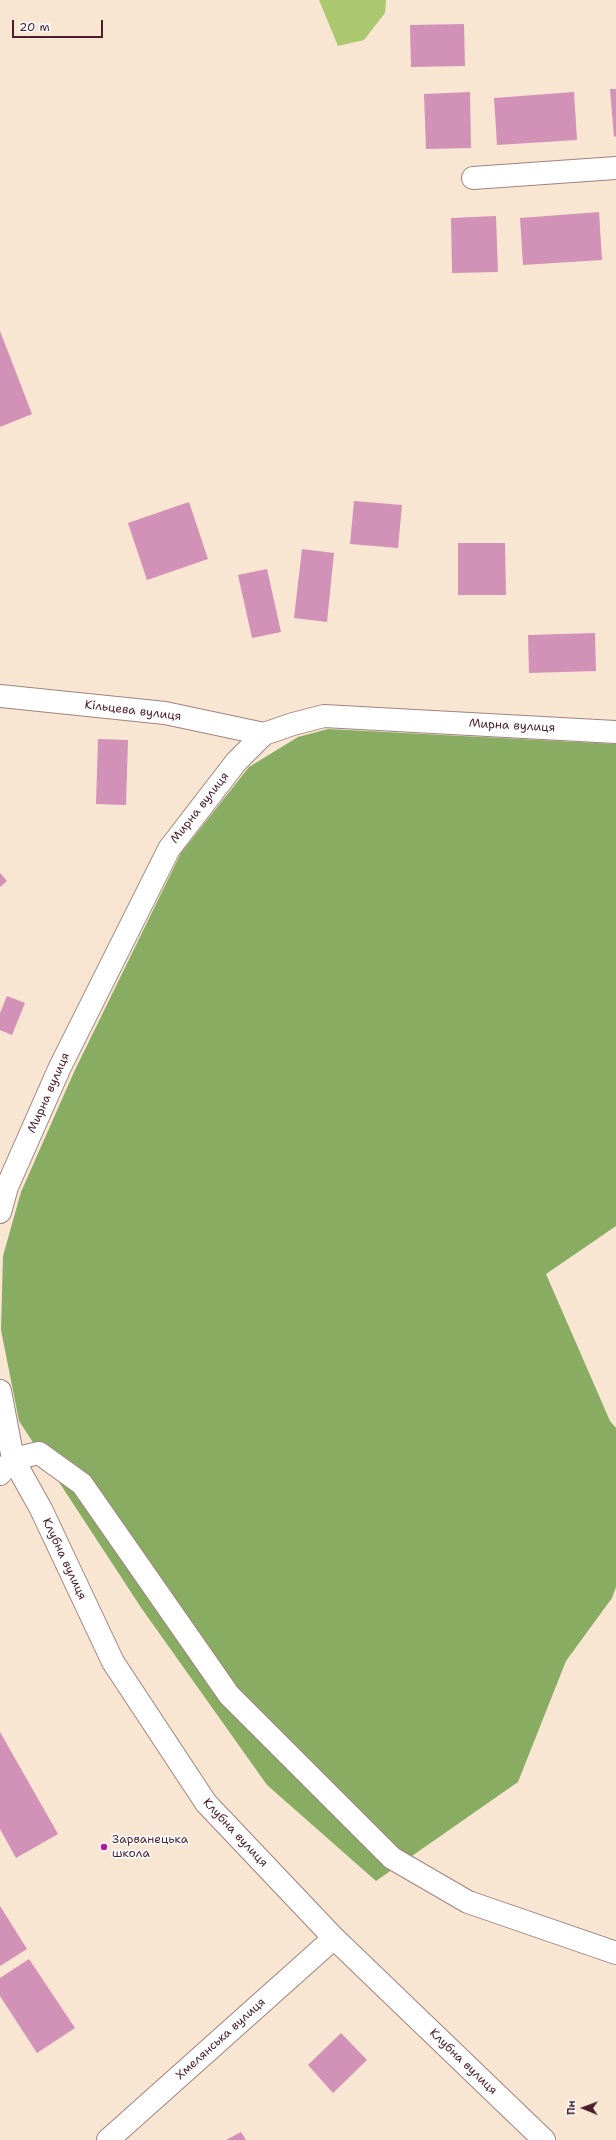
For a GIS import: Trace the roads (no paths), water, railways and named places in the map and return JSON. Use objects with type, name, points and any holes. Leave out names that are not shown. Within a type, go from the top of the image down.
[{"type":"street","points":[[474,178],[616,168]]},
{"type":"street","name":"Кільцева вулиця","points":[[1,698],[165,713],[264,734]]},
{"type":"street","name":"Мирна вулиця","points":[[0,1212],[7,1186],[60,1067],[169,848],[236,762],[264,734],[293,724],[324,716],[616,732]]},
{"type":"street","points":[[0,1391],[6,1466],[39,1453],[82,1484],[229,1695],[392,1858],[468,1902],[616,1953]]},
{"type":"street","name":"Клубна вулиця","points":[[6,1466],[41,1509],[113,1662],[206,1804],[334,1938],[544,2140]]},
{"type":"street","name":"Хмелянська вулиця","points":[[109,2140],[334,1938]]},
{"type":"place","name":"Зарванецька школа","points":[[104,1847]]}]
